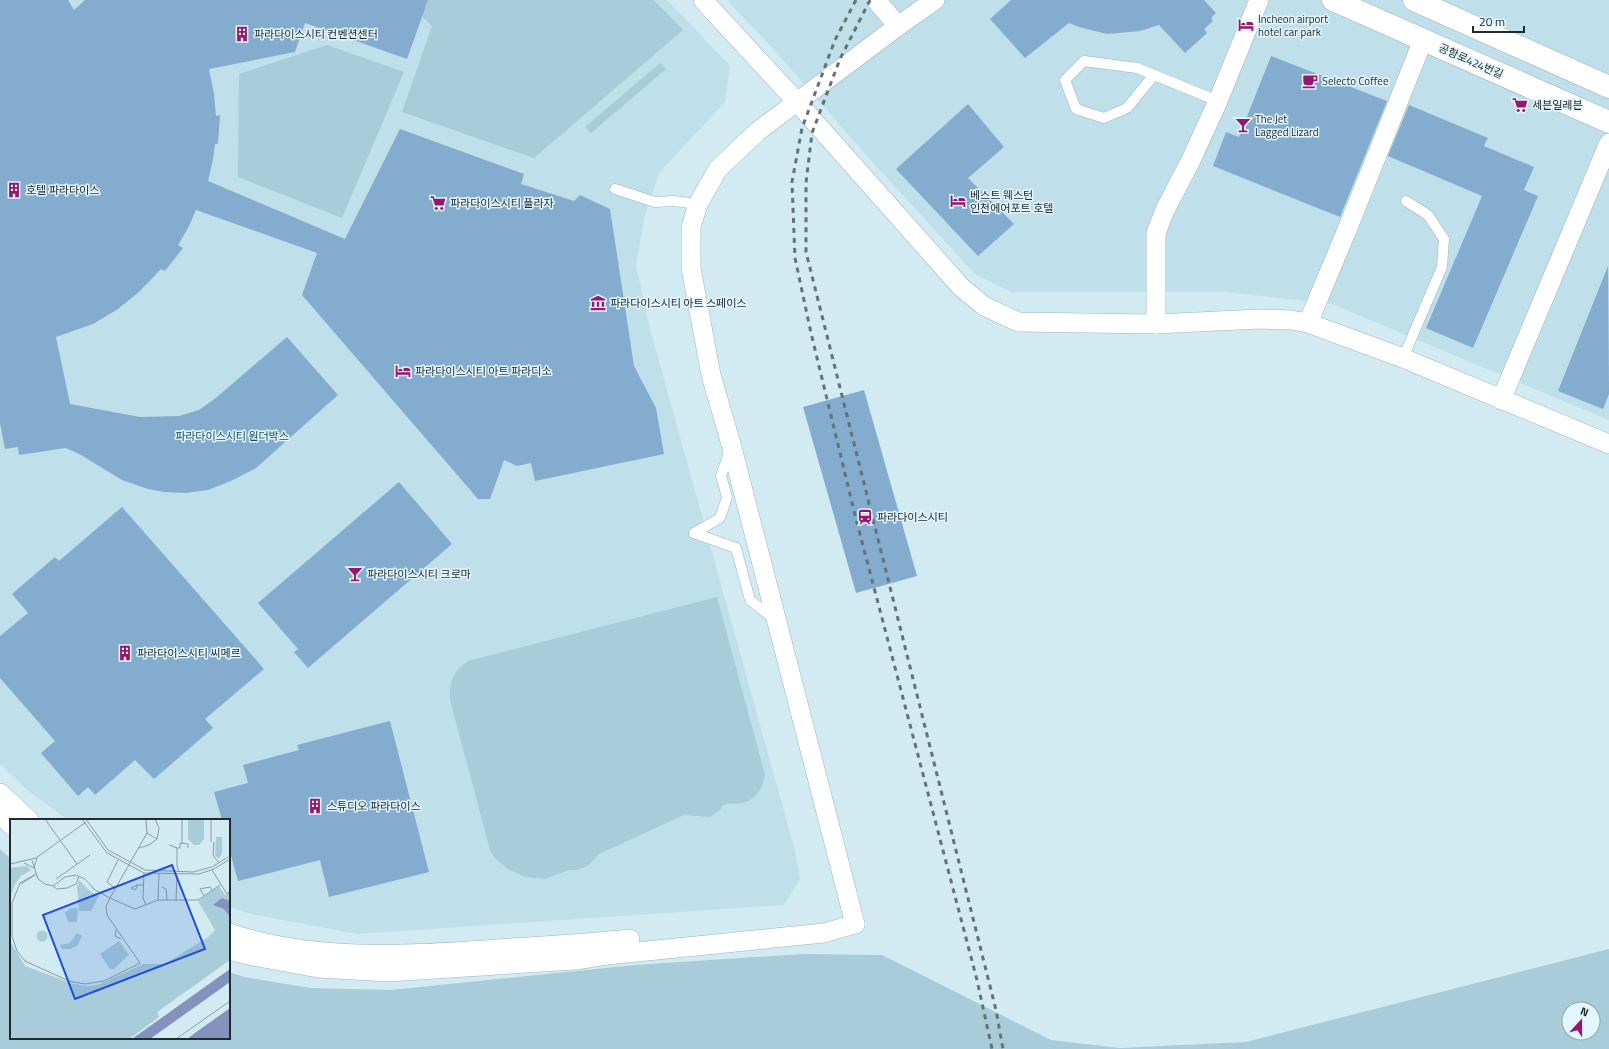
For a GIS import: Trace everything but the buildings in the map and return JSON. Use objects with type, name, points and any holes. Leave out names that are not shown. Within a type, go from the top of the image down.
[{"type":"street","points":[[703,0],[797,102],[961,287],[984,306],[1018,322],[1156,324],[1259,319],[1291,320],[1308,323],[1403,358],[1609,444]]},
{"type":"street","points":[[876,0],[898,26]]},
{"type":"street","points":[[855,924],[731,444],[711,375],[691,268],[691,226],[698,204],[718,169],[758,131],[935,0]]},
{"type":"street","points":[[1156,324],[1156,233],[1165,210],[1190,162],[1218,101],[1260,0]]},
{"type":"street","name":"공항로424번길","points":[[1333,0],[1609,122]]},
{"type":"street","points":[[1414,0],[1609,87]]},
{"type":"street","points":[[1308,323],[1423,40]]},
{"type":"street","points":[[1501,400],[1609,143]]},
{"type":"street","points":[[0,794],[28,819]]},
{"type":"street","points":[[0,814],[10,824]]},
{"type":"street","points":[[230,933],[299,949],[392,955],[617,941],[821,922],[855,924]]},
{"type":"street","points":[[230,950],[318,968],[388,972],[575,960],[607,955],[824,933],[855,924]]},
{"type":"lane","points":[[1154,75],[1127,108],[1104,118],[1076,110],[1065,80],[1084,61],[1137,68],[1218,101]]},
{"type":"lane","points":[[616,189],[655,202],[674,201],[698,204]]},
{"type":"lane","points":[[1403,358],[1442,267],[1444,239],[1428,215],[1406,201]]},
{"type":"lane","points":[[731,444],[721,476],[726,497],[720,518],[694,532],[736,548],[750,600],[777,622]]},
{"type":"shaded area","points":[[0,0],[667,0],[730,66],[725,102],[659,173],[645,214],[636,266],[650,329],[795,851],[800,879],[784,905],[357,934],[246,913],[230,906],[230,819],[67,819],[26,789],[0,764]]},
{"type":"shaded area","points":[[428,0],[654,0],[683,30],[534,158],[402,112],[432,26],[422,16]]},
{"type":"shaded area","points":[[727,0],[1609,0],[1609,420],[1332,304],[1226,292],[1011,292],[975,274],[866,155],[777,53]]},
{"type":"shaded area","points":[[327,45],[404,72],[342,218],[238,177],[239,74]]},
{"type":"shaded area","points":[[660,63],[666,69],[591,133],[585,127]]},
{"type":"shaded area","points":[[717,597],[765,775],[762,785],[755,797],[747,802],[723,805],[720,810],[710,817],[684,815],[599,854],[588,866],[576,870],[569,870],[545,879],[525,877],[508,869],[495,858],[490,850],[450,700],[451,682],[458,669],[468,661]]},
{"type":"shaded area","points":[[0,849],[10,858],[10,1039],[230,1039],[230,972],[244,977],[310,988],[391,990],[635,965],[803,954],[882,955],[1051,1040],[1120,1048],[1246,1042],[1609,949],[1609,1049],[0,1049]]},
{"type":"railway","points":[[856,0],[835,40],[802,128],[792,182],[795,258],[811,333],[856,519],[977,980],[992,1049]]},
{"type":"railway","points":[[870,0],[840,59],[812,133],[806,183],[806,252],[996,1010],[1003,1049]]},
{"type":"place","name":"Incheon airport hotel car park","points":[[1246,25]]},
{"type":"place","name":"파라다이스시티 컨벤션센터","points":[[242,34]]},
{"type":"place","name":"Selecto Coffee","points":[[1310,81]]},
{"type":"place","name":"세븐일레븐","points":[[1520,105]]},
{"type":"place","name":"The Jet Lagged Lizard","points":[[1243,125]]},
{"type":"place","name":"호텔 파라다이스","points":[[14,190]]},
{"type":"place","name":"베스트 웨스턴 인천에어포트 호텔","points":[[958,201]]},
{"type":"place","name":"파라다이스시티 플라자","points":[[438,203]]},
{"type":"place","name":"파라다이스시티 아트 스페이스","points":[[598,303]]},
{"type":"place","name":"파라다이스시티 아트 파라디소","points":[[403,371]]},
{"type":"place","name":"파라다이스시티","points":[[865,517]]},
{"type":"place","name":"파라다이스시티 크로마","points":[[355,574]]},
{"type":"place","name":"파라다이스시티 씨메르","points":[[125,653]]},
{"type":"place","name":"스튜디오 파라다이스","points":[[315,806]]},
{"type":"park label","name":"파라다이스시티 원더박스","points":[[232,436]]}]
